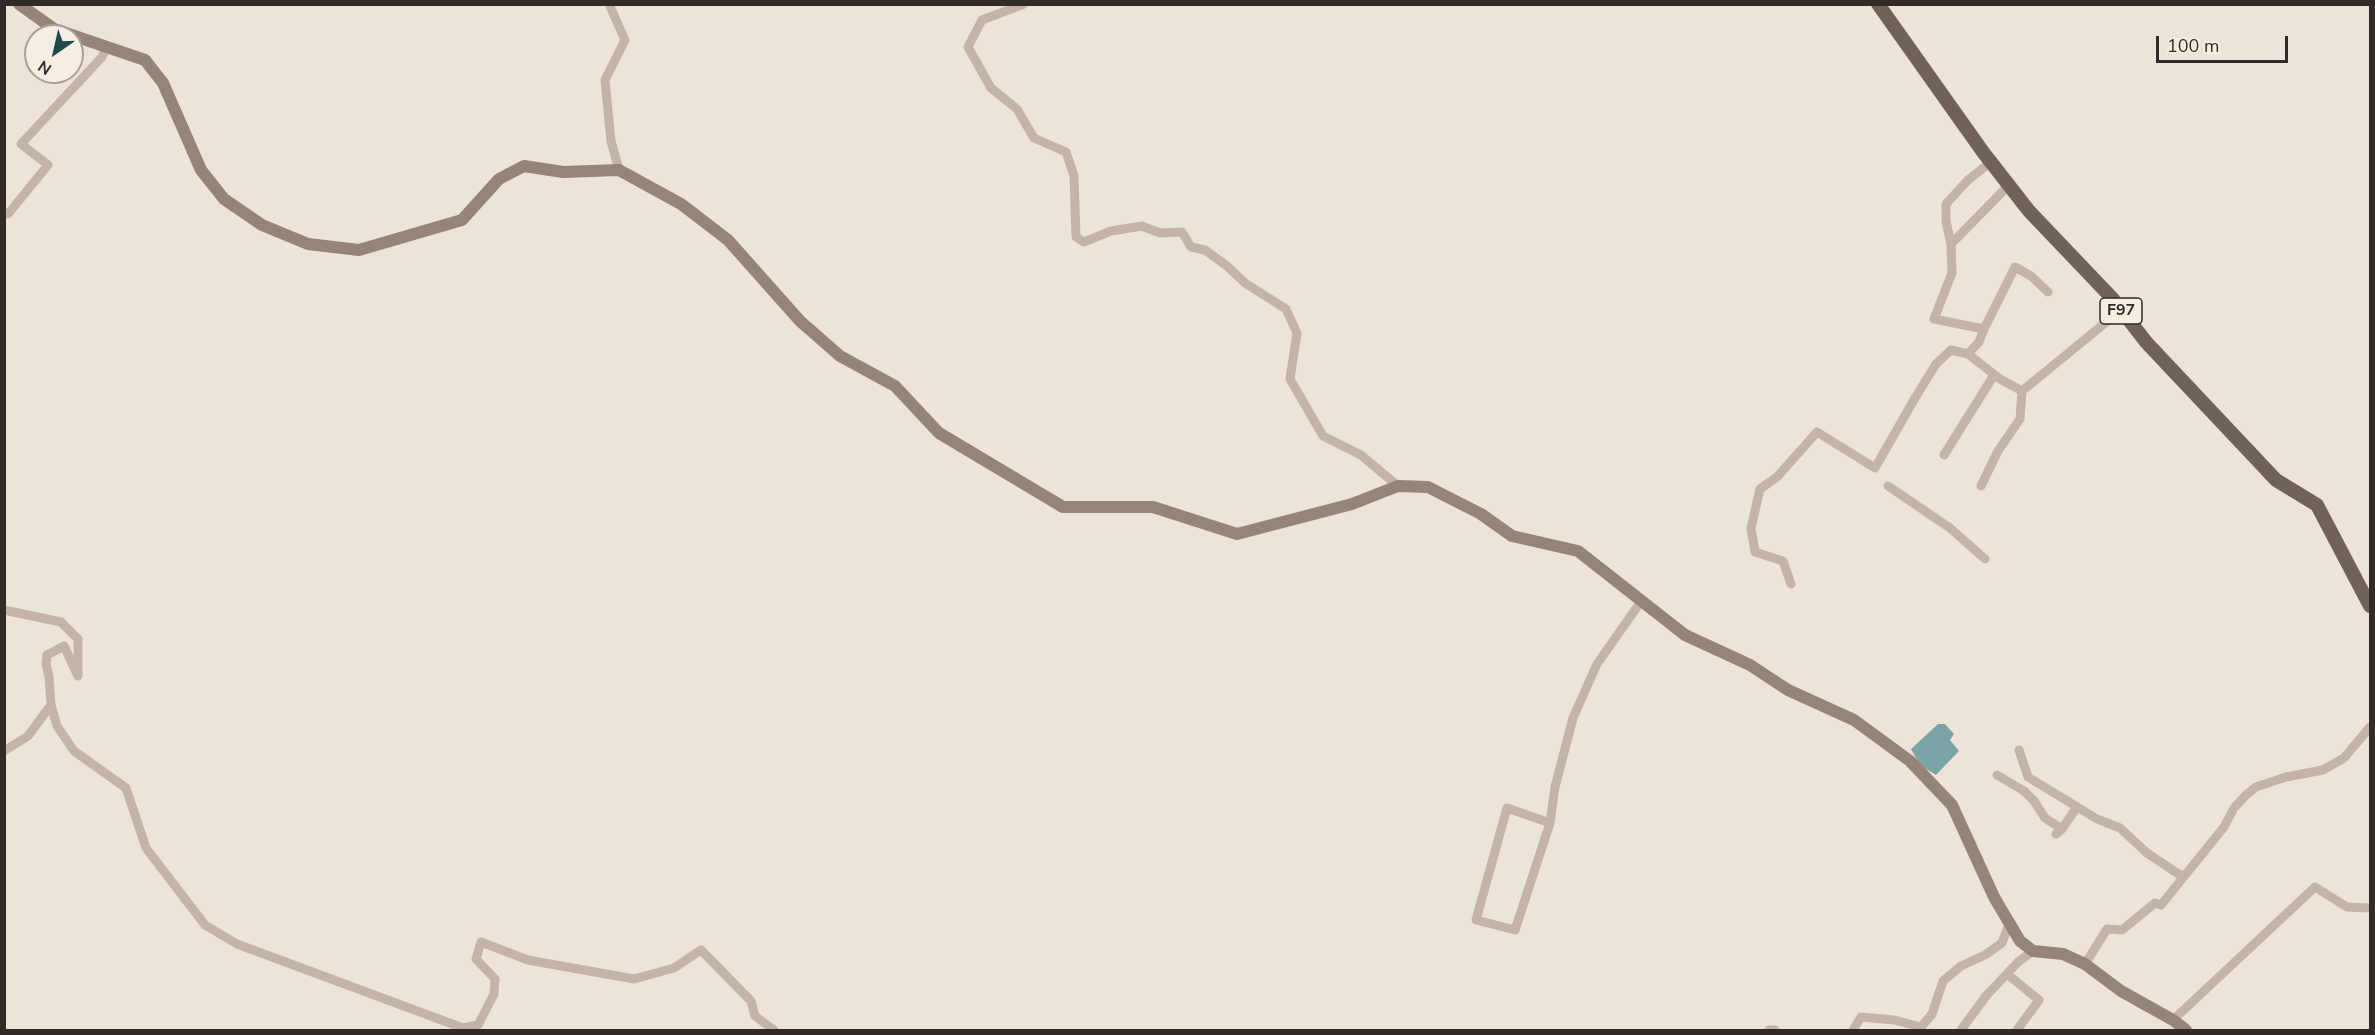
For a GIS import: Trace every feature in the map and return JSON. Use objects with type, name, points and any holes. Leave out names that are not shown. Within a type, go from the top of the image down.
[{"type":"main road","points":[[19,4],[54,29],[145,60],[163,83],[201,170],[224,199],[262,225],[308,244],[358,250],[462,220],[499,179],[524,166],[563,172],[620,171],[681,204],[728,240],[800,321],[840,356],[895,386],[939,433],[1063,507],[1153,507],[1237,534],[1352,504],[1398,486],[1428,487],[1481,514],[1512,536],[1578,551],[1685,635],[1750,665],[1788,690],[1854,720],[1910,761],[1952,804],[1994,897],[2020,941],[2033,951],[2063,954],[2085,964],[2121,991],[2173,1020],[2186,1030]]},
{"type":"main road","name":"F97","points":[[1878,4],[1990,162],[2029,211],[2088,271],[2146,342],[2276,480],[2317,505],[2370,606]]},
{"type":"street","points":[[609,4],[625,40],[605,80],[611,141],[620,171]]},
{"type":"street","points":[[1024,4],[982,20],[968,47],[991,88],[1017,109],[1034,138],[1066,152],[1074,176],[1076,237],[1084,242],[1111,231],[1142,226],[1160,233],[1182,232],[1191,247],[1204,250],[1227,266],[1245,283],[1286,309],[1297,333],[1290,379],[1323,436],[1361,454],[1398,486]]},
{"type":"street","points":[[4,212],[8,214],[48,165],[21,144],[102,57],[107,47]]},
{"type":"street","points":[[1984,329],[1934,319],[1952,273],[1946,204],[1968,180],[1990,162]]},
{"type":"street","points":[[1951,244],[2009,185]]},
{"type":"street","points":[[1968,354],[1979,342],[2015,267],[2031,276],[2048,292]]},
{"type":"street","points":[[1981,486],[1998,451],[2020,418],[2022,391],[2121,310]]},
{"type":"street","points":[[1791,584],[1784,561],[1755,552],[1751,528],[1760,489],[1777,477],[1817,432],[1875,468],[1936,364],[1950,350],[1968,354],[1994,375],[2022,391]]},
{"type":"street","points":[[1944,455],[1994,375]]},
{"type":"street","points":[[1888,486],[1950,528],[1985,559]]},
{"type":"street","points":[[1550,823],[1507,808],[1476,920],[1515,930],[1550,823],[1555,788],[1573,718],[1598,664],[1642,600]]},
{"type":"street","points":[[4,610],[61,622],[78,639],[78,676],[64,646],[47,655],[51,705],[57,726],[74,751],[126,788],[146,848],[205,925],[237,944],[463,1028],[478,1025],[494,994],[495,979],[476,959],[481,942],[528,960],[634,979],[674,968],[701,950],[751,1001],[755,1016],[774,1030]]},
{"type":"street","points":[[4,751],[28,736],[51,705]]},
{"type":"street","points":[[2085,964],[2107,929],[2122,930],[2155,903],[2161,905],[2224,827],[2234,808],[2246,795],[2256,787],[2286,777],[2323,770],[2344,758],[2370,727]]},
{"type":"street","points":[[2019,750],[2028,777],[2097,819],[2120,828],[2147,853],[2183,877]]},
{"type":"street","points":[[1997,775],[2024,791],[2045,818],[2059,831],[2077,807]]},
{"type":"street","points":[[2173,1020],[2315,887],[2347,907],[2370,908]]},
{"type":"street","points":[[1853,1030],[1861,1017],[1894,1020],[1924,1029],[1932,1014],[1943,981],[1961,966],[1984,955],[2001,943],[2009,924]]},
{"type":"street","points":[[1961,1030],[1986,996],[2033,951]]},
{"type":"street","points":[[2007,974],[2039,1000],[2016,1030]]},
{"type":"street","points":[[1769,1030],[1775,1030]]},
{"type":"water","points":[[1938,724],[1945,724],[1954,734],[1950,740],[1959,751],[1936,775],[1920,765],[1911,749]]}]
